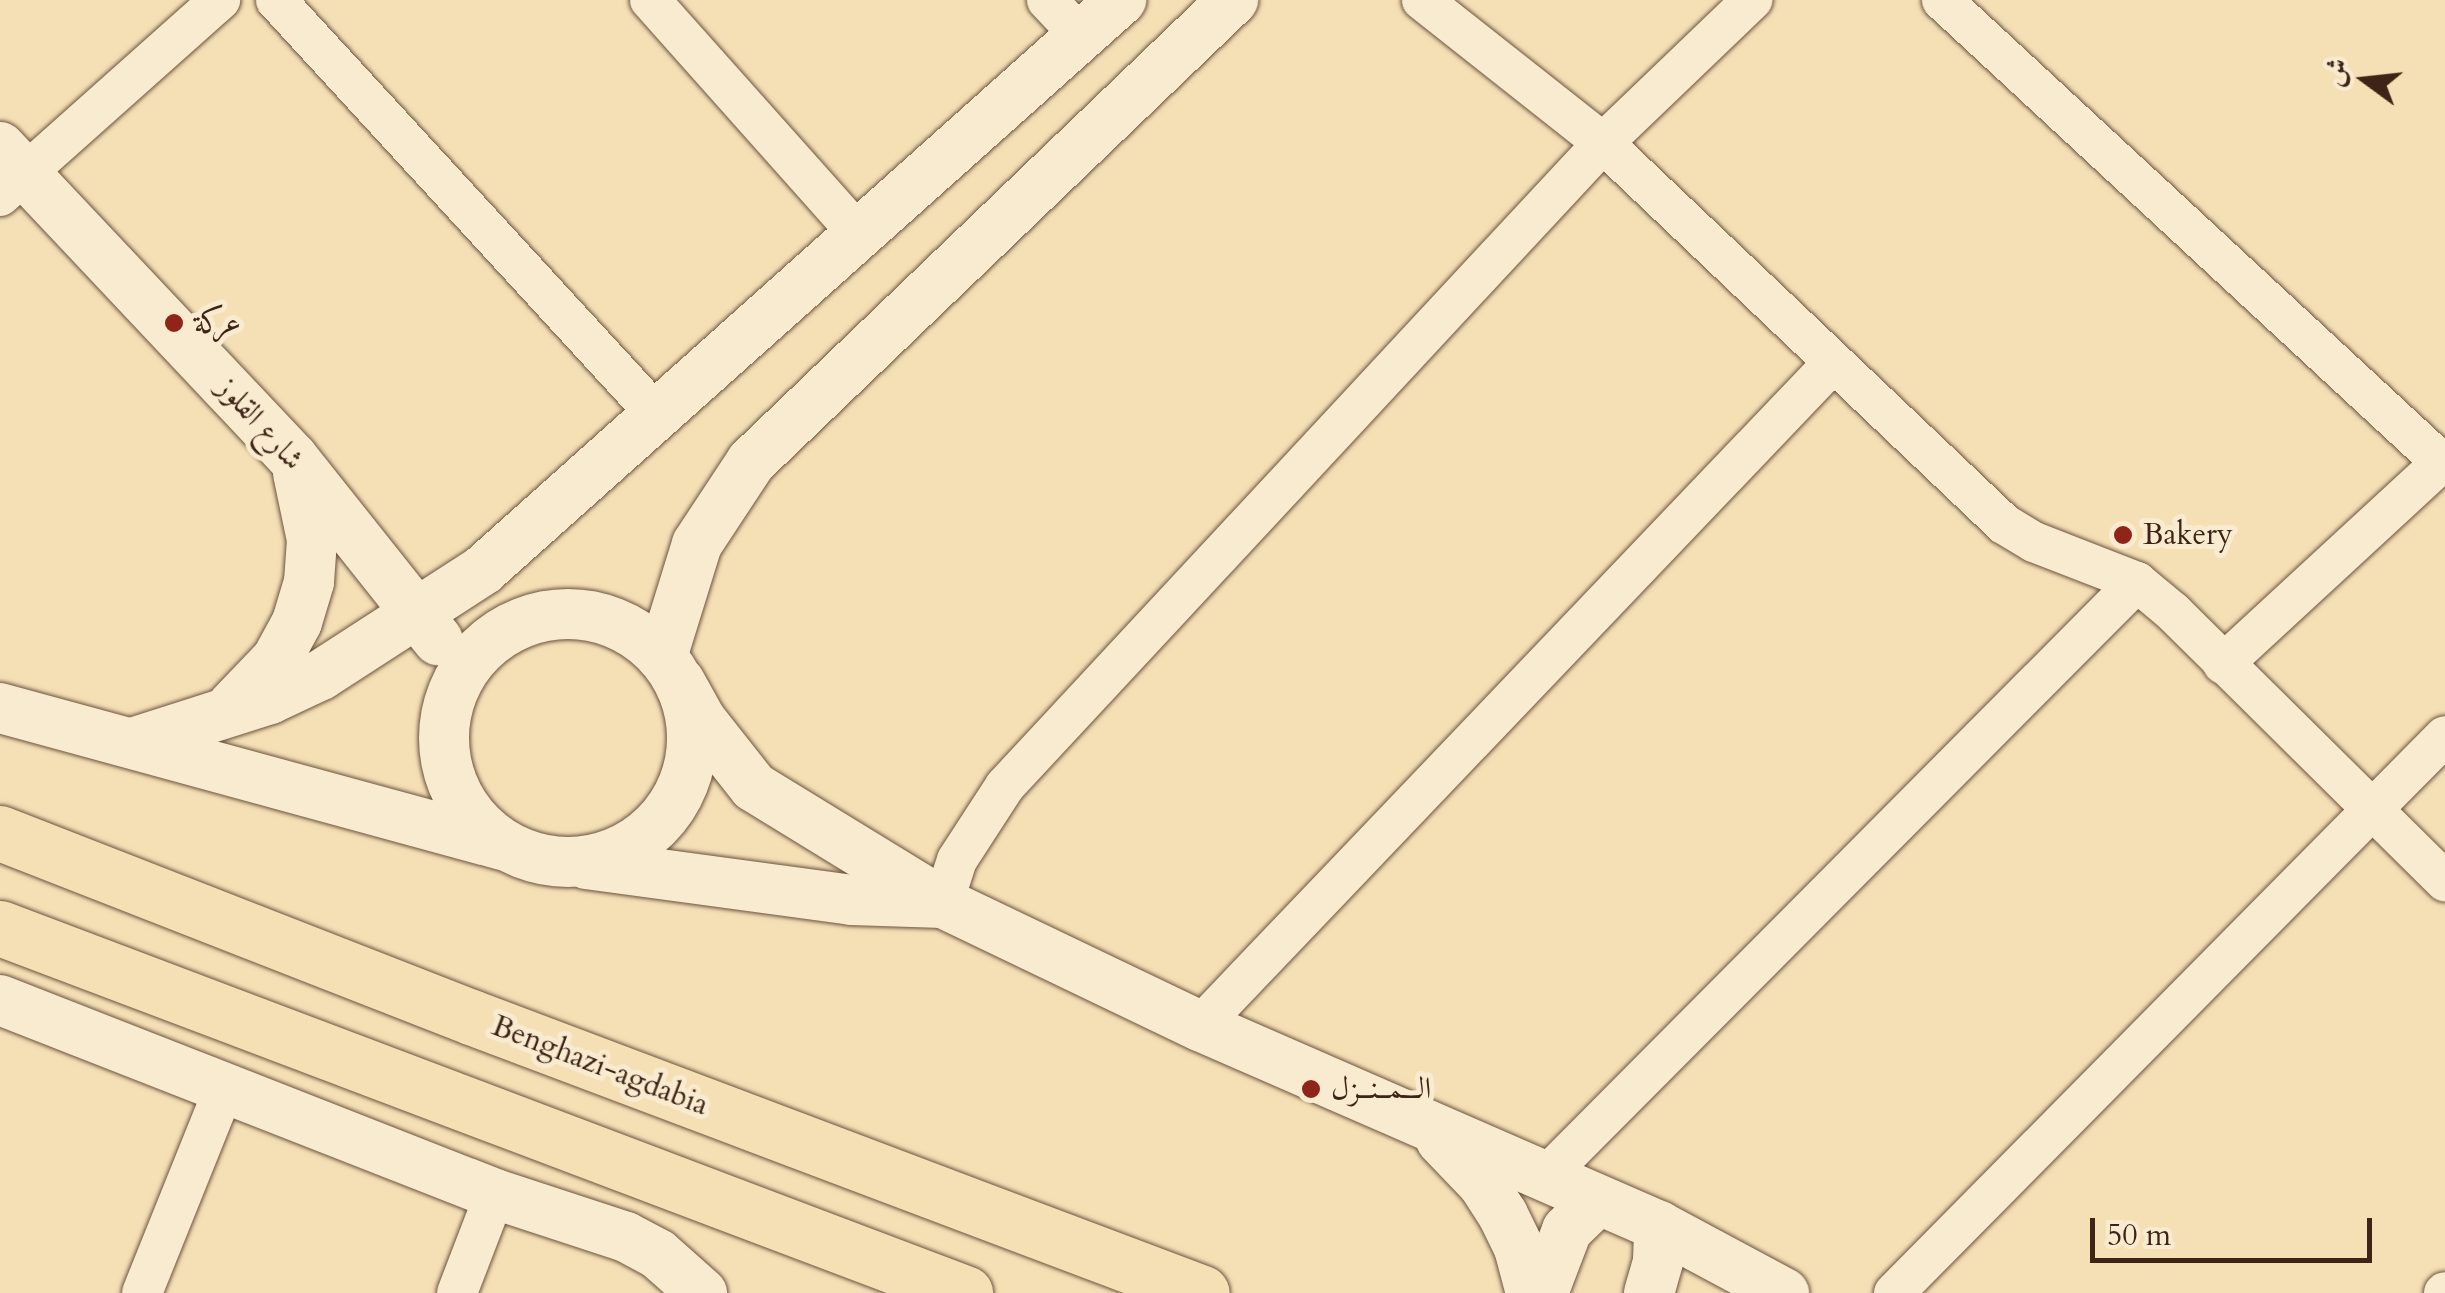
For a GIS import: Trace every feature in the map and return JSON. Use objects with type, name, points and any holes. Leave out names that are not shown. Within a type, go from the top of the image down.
[{"type":"highway","name":"Benghazi-agdabia","points":[[0,833],[471,1017],[1202,1293]]},
{"type":"highway","points":[[0,928],[964,1293]]},
{"type":"street","points":[[8,172],[220,0]]},
{"type":"street","points":[[276,0],[658,416]]},
{"type":"street","points":[[650,0],[857,232]]},
{"type":"street","points":[[136,742],[217,718],[321,675],[484,570],[857,232],[1064,18],[1121,0]]},
{"type":"street","points":[[578,862],[607,856],[634,844],[658,824],[676,800],[688,771],[692,741],[671,670],[697,544],[751,462],[1232,0]]},
{"type":"street","points":[[1422,0],[1603,143],[2004,524],[2034,542],[2137,582],[2445,881]]},
{"type":"street","points":[[943,903],[956,860],[1005,786],[1603,143],[1752,0]]},
{"type":"street","points":[[1942,0],[2443,461],[2223,664]]},
{"type":"street","name":"شارع القلوز","points":[[8,172],[293,458],[464,670]]},
{"type":"street","points":[[1200,1026],[1834,363]]},
{"type":"street","points":[[217,718],[250,692],[277,660],[296,622],[309,582],[308,512],[293,458]]},
{"type":"street","points":[[1546,1176],[2137,582]]},
{"type":"street","points":[[506,847],[464,808],[448,768],[445,724],[464,670],[486,645],[512,626],[544,616],[577,614],[609,620],[638,635],[671,670],[700,720],[754,787],[943,903],[1200,1026],[1658,1226],[1784,1293]]},
{"type":"street","points":[[0,708],[136,742],[541,860],[833,898],[943,903]]},
{"type":"street","points":[[1894,1293],[2445,736]]},
{"type":"street","points":[[0,1000],[495,1194],[626,1237],[658,1254],[702,1293]]},
{"type":"street","points":[[142,1293],[224,1089]]},
{"type":"street","points":[[1400,1112],[1431,1132],[1483,1184],[1519,1248],[1531,1293]]},
{"type":"street","points":[[457,1293],[495,1194]]},
{"type":"street","points":[[1543,1293],[1568,1230],[1598,1200]]},
{"type":"street","points":[[1649,1293],[1658,1261],[1658,1226]]},
{"type":"place","name":"عركة","points":[[174,323]]},
{"type":"place","name":"Bakery","points":[[2123,535]]},
{"type":"place","name":"الـــمــنــزل","points":[[1311,1089]]}]
